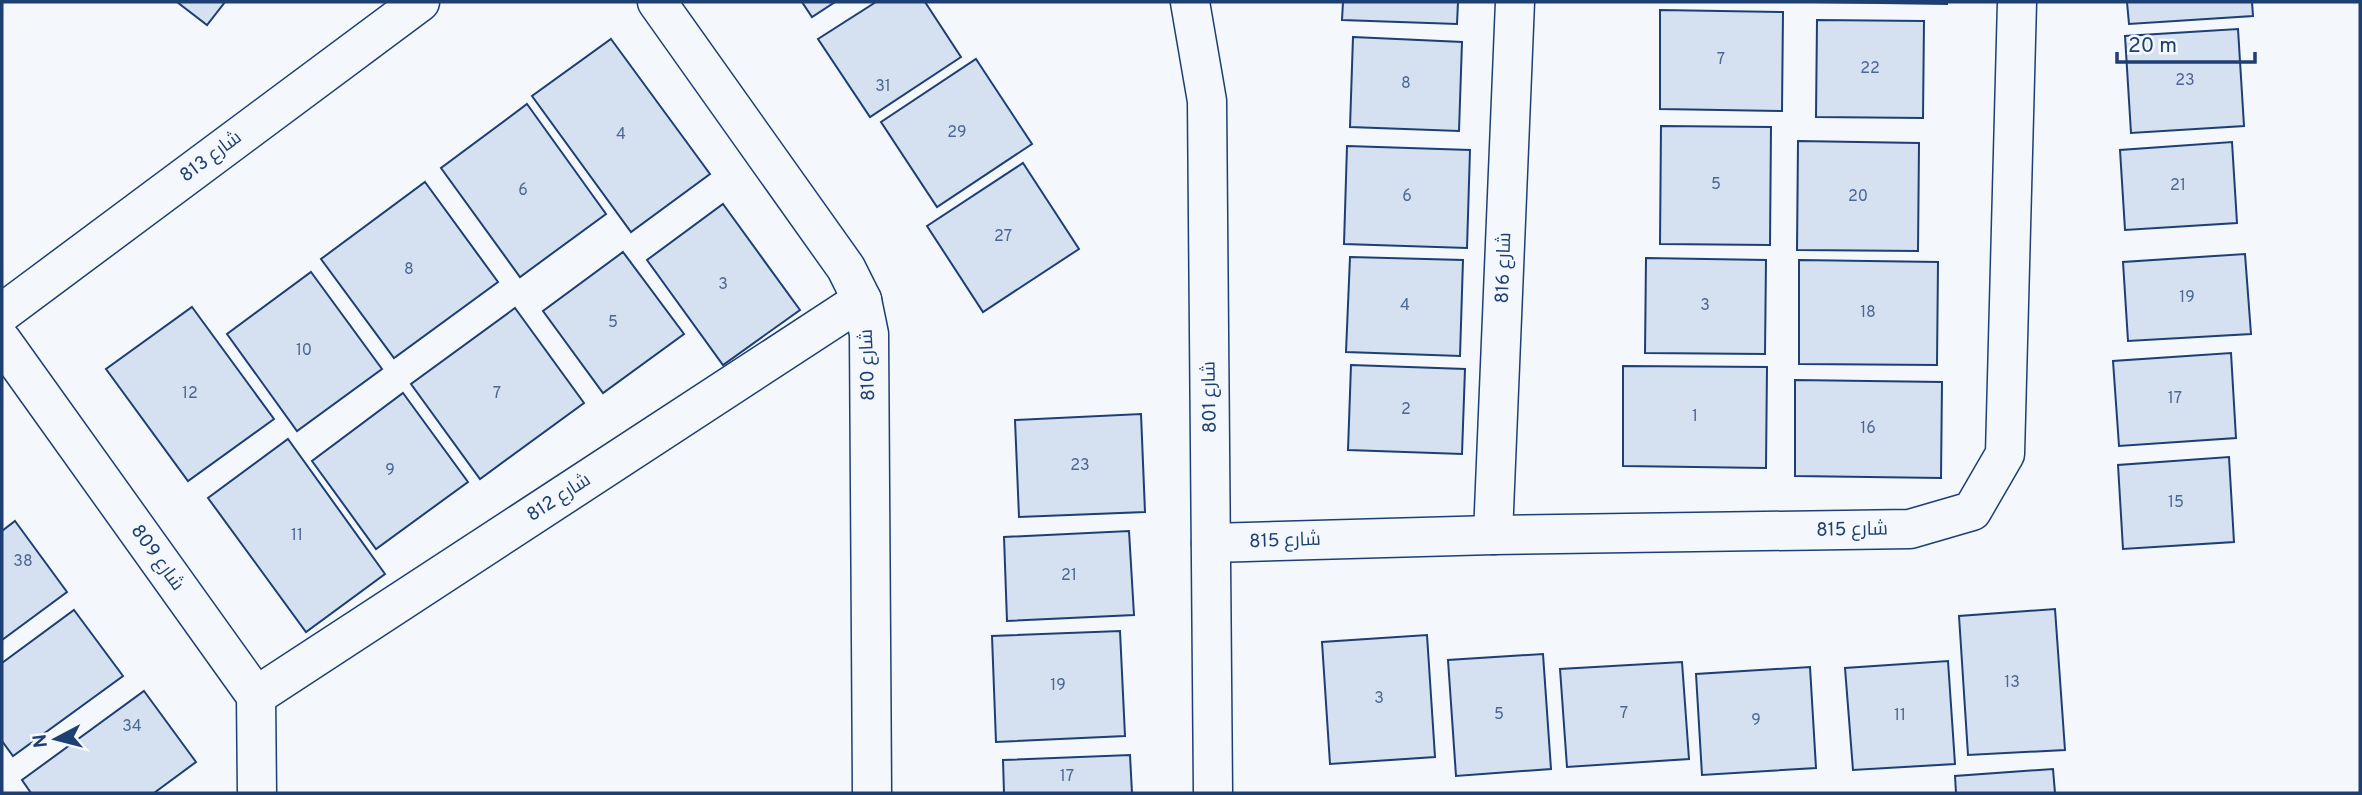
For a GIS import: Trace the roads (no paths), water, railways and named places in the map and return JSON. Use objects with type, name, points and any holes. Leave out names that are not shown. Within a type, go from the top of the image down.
[{"type":"street","name":"شارع 813","points":[[2,313],[420,2]]},
{"type":"street","name":"شارع 810","points":[[657,2],[846,268],[862,300],[869,334],[872,793]]},
{"type":"street","name":"شارع 801","points":[[1190,2],[1207,101],[1213,793]]},
{"type":"street","name":"شارع 816","points":[[1493,534],[1515,2]]},
{"type":"street","name":"شارع 815","points":[[1211,543],[1493,534],[1910,529],[1972,511],[2005,454],[2017,2]]},
{"type":"street","name":"شارع 812","points":[[256,696],[862,300]]},
{"type":"street","name":"شارع 809","points":[[2,341],[256,696]]},
{"type":"street","points":[[256,696],[257,793]]}]
